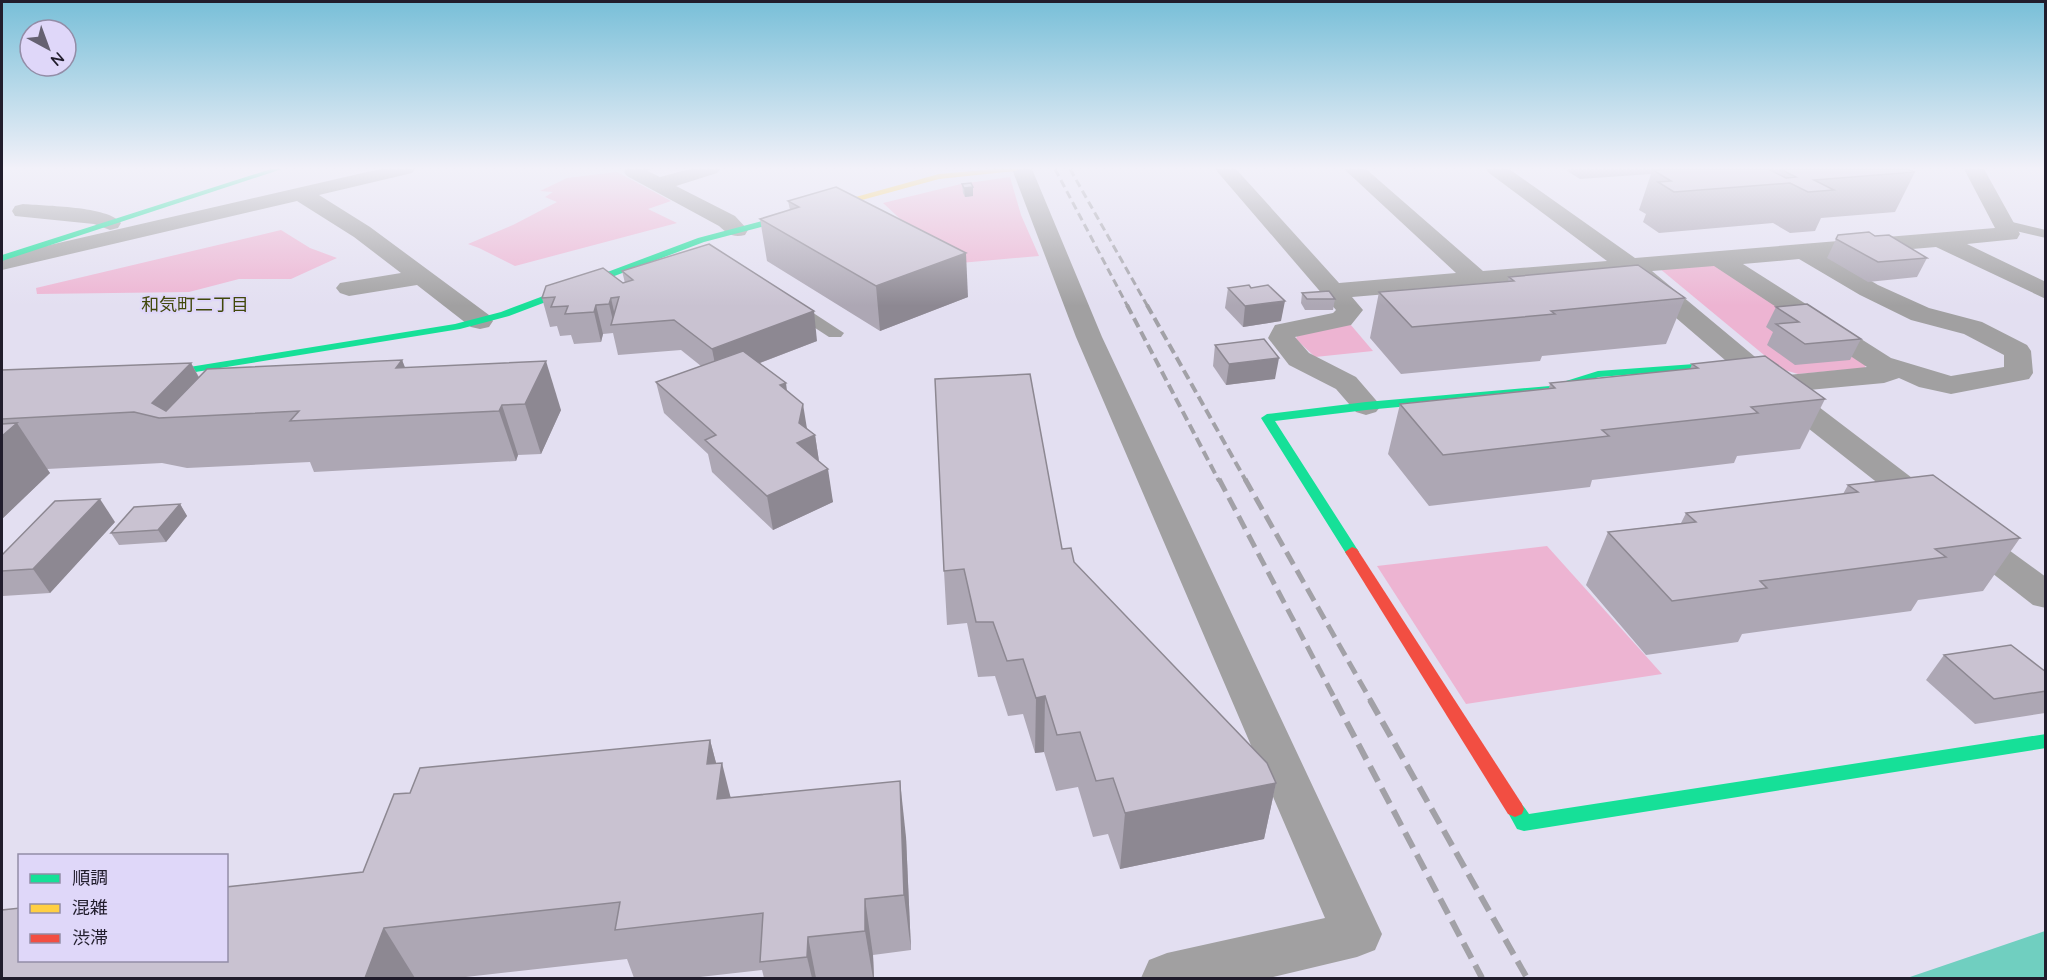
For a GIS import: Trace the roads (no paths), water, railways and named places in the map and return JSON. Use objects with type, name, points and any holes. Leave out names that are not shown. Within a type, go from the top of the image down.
[{"type":"street","points":[[63,215],[98,218],[110,223]]},
{"type":"street","points":[[2,258],[136,215]]},
{"type":"street","points":[[2,263],[19,261],[210,215]]},
{"type":"street","points":[[335,215],[362,232],[480,321]]},
{"type":"street","points":[[715,215],[737,230]]},
{"type":"street","points":[[132,373],[177,372],[447,329],[506,314],[693,242],[807,215]]},
{"type":"street","points":[[1024,215],[1089,338],[1357,934],[1167,978]]},
{"type":"street","points":[[1265,215],[1350,310],[1342,319],[1284,331],[1281,338],[1299,359],[1346,382],[1366,406]]},
{"type":"street","points":[[1405,215],[1477,279]]},
{"type":"street","points":[[1559,215],[1628,265],[1771,385],[2046,596]]},
{"type":"street","points":[[1333,291],[2009,234],[1999,215]]},
{"type":"street","points":[[1940,240],[2036,287]]},
{"type":"street","points":[[1716,257],[1881,364],[1914,372],[1929,381],[1951,385],[2019,374],[2018,351],[1973,328],[1920,314],[1869,290],[1803,251]]},
{"type":"street","points":[[349,288],[421,277]]},
{"type":"street","points":[[1999,286],[2036,287]]},
{"type":"street","points":[[1745,364],[1598,375],[1551,388],[1267,418],[1524,823],[2046,741]]},
{"type":"street","points":[[1771,385],[1884,374],[1897,368]]},
{"type":"lane","points":[[2004,224],[2046,234]]},
{"type":"lane","points":[[693,242],[715,256]]},
{"type":"lane","points":[[775,295],[835,333]]},
{"type":"railway","points":[[1079,215],[1128,307]]},
{"type":"railway","points":[[1096,215],[1148,307]]},
{"type":"railway","points":[[1127,305],[1219,481]]},
{"type":"railway","points":[[1147,305],[1246,481]]},
{"type":"railway","points":[[1219,479],[1336,701]]},
{"type":"railway","points":[[1245,479],[1371,701]]},
{"type":"railway","points":[[1335,700],[1482,978]]},
{"type":"railway","points":[[1370,700],[1527,978]]},
{"type":"district","name":"和気町二丁目","points":[[195,305]]}]
